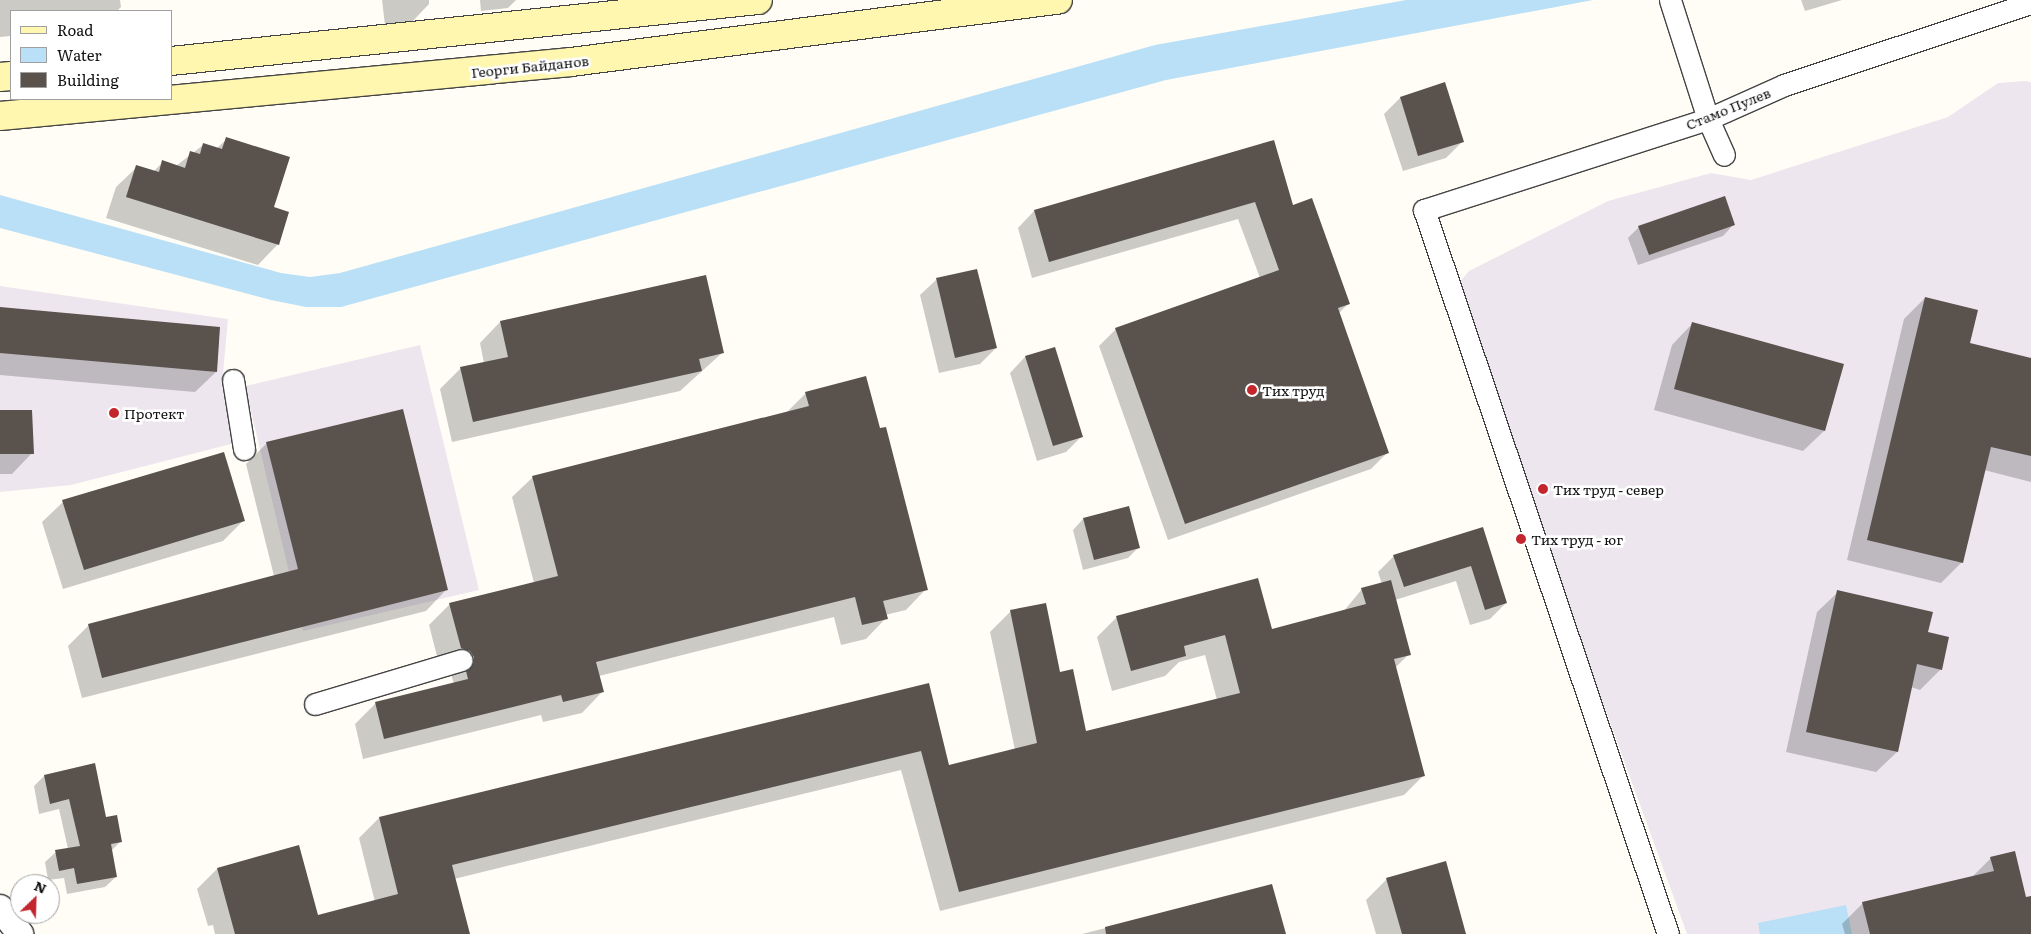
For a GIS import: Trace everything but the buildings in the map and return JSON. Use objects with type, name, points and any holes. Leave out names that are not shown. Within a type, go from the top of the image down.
[{"type":"main road","points":[[172,61],[758,0]]},
{"type":"main road","name":"Георги Байданов","points":[[172,100],[570,62],[1058,0]]},
{"type":"main road","name":"Георги Байданов","points":[[0,116],[169,100]]},
{"type":"street","points":[[1670,0],[1708,118],[1724,155]]},
{"type":"street","name":"Стамо Пулев","points":[[1668,934],[1424,210],[1708,118],[1784,85],[2021,3]]},
{"type":"street","points":[[233,380],[244,448]]},
{"type":"street","points":[[315,704],[462,660]]},
{"type":"street","points":[[0,908],[20,934]]},
{"type":"shaded area","points":[[2031,82],[2031,934],[1687,934],[1458,304],[1458,284],[1469,271],[1608,201],[1711,173],[1751,180],[1948,117],[1998,83]]},
{"type":"shaded area","name":"Протект","points":[[0,286],[228,319],[222,384],[235,443],[71,485],[0,492]]},
{"type":"shaded area","points":[[420,345],[479,590],[303,631],[245,386]]},
{"type":"water","points":[[1406,0],[1593,0],[1166,80],[341,307],[306,307],[271,300],[0,228],[0,195],[281,273],[310,277],[340,273],[1155,45]]},
{"type":"water","points":[[1846,905],[1852,934],[1760,934],[1758,923]]},
{"type":"place","name":"Тих труд","points":[[1252,390]]},
{"type":"place","name":"Протект","points":[[114,413]]},
{"type":"place","name":"Тих труд - север","points":[[1543,489]]},
{"type":"place","name":"Тих труд - юг","points":[[1521,539]]}]
